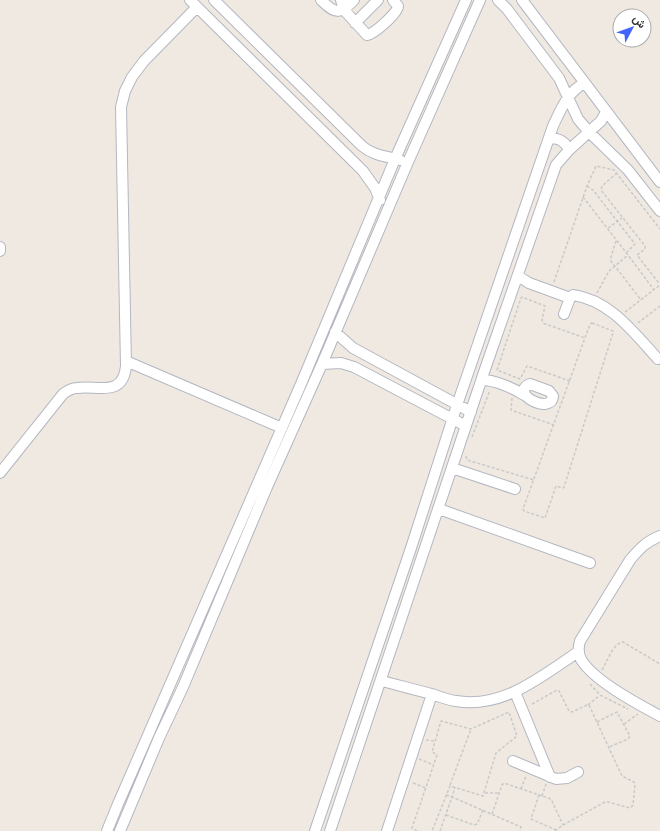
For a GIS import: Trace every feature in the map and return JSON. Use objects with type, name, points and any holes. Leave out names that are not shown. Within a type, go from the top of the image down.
[{"type":"street","points":[[214,0],[365,149],[377,155],[408,162]]},
{"type":"street","points":[[321,0],[331,10],[338,12],[342,4],[354,0]]},
{"type":"street","points":[[333,0],[342,4],[355,23],[365,33],[370,35],[396,12],[398,6],[394,0]]},
{"type":"street","points":[[355,23],[378,0]]},
{"type":"street","points":[[108,831],[118,804],[301,384],[395,159],[466,0]]},
{"type":"street","points":[[120,831],[159,738],[183,687],[267,487],[480,0]]},
{"type":"street","points":[[498,0],[507,9],[564,85],[578,119],[589,132],[628,170],[660,211]]},
{"type":"street","points":[[522,0],[660,182]]},
{"type":"street","points":[[0,473],[62,394],[77,388],[102,389],[112,387],[117,385],[124,377],[126,372],[126,361],[121,107],[125,91],[132,77],[193,4],[364,171],[375,188],[387,212]]},
{"type":"street","points":[[315,831],[553,126],[568,96],[576,88],[585,83]]},
{"type":"street","points":[[330,831],[382,680],[466,426],[556,165],[569,150],[601,121],[606,112]]},
{"type":"street","points":[[549,138],[559,139],[567,145],[569,150]]},
{"type":"street","points":[[518,276],[529,283],[569,300]]},
{"type":"street","points":[[514,286],[569,300]]},
{"type":"street","points":[[564,314],[569,300],[575,295],[598,303],[619,317],[658,359]]},
{"type":"street","points":[[336,332],[353,348],[471,412]]},
{"type":"street","points":[[126,361],[282,428]]},
{"type":"street","points":[[322,364],[341,363],[354,367],[466,426]]},
{"type":"street","points":[[483,376],[488,380],[510,388],[525,390]]},
{"type":"street","points":[[301,384],[312,387]]},
{"type":"street","points":[[452,468],[515,489]]},
{"type":"street","points":[[438,509],[590,563]]},
{"type":"street","points":[[660,536],[640,548],[630,560],[580,641],[578,652],[582,662],[598,677],[660,716]]},
{"type":"street","points":[[382,680],[456,701],[477,701],[496,698],[515,692],[533,683],[578,652]]},
{"type":"street","points":[[515,692],[549,777]]},
{"type":"street","points":[[387,831],[432,694]]},
{"type":"street","points":[[513,761],[549,777],[561,779],[567,778],[578,772]]},
{"type":"path","points":[[553,286],[583,197],[596,166],[613,170],[617,173],[660,229]]},
{"type":"path","points":[[617,173],[602,186],[601,190],[645,247],[637,256],[658,282],[660,281]]},
{"type":"path","points":[[587,186],[593,190],[633,241],[635,245],[626,252]]},
{"type":"path","points":[[583,197],[654,290]]},
{"type":"path","points":[[608,228],[622,218]]},
{"type":"path","points":[[633,241],[637,237]]},
{"type":"path","points":[[617,240],[610,258],[641,300]]},
{"type":"path","points":[[601,285],[609,271],[628,255]]},
{"type":"path","points":[[619,317],[660,285]]},
{"type":"path","points":[[570,381],[527,366],[520,379],[497,371],[521,298],[522,297],[545,306],[542,320],[543,323],[585,338]]},
{"type":"path","points":[[630,329],[660,306]]},
{"type":"path","points":[[592,323],[614,332],[564,487],[556,486],[544,518],[523,510],[585,338],[590,324],[592,323]]},
{"type":"path","points":[[471,442],[490,390]]},
{"type":"path","points":[[512,398],[511,410],[554,426]]},
{"type":"path","points":[[468,450],[466,457],[468,460],[534,480]]},
{"type":"path","points":[[598,677],[616,646],[620,642],[623,642],[660,664]]},
{"type":"path","points":[[532,704],[557,690],[559,691],[569,712],[572,712],[588,705],[600,695]]},
{"type":"path","points":[[549,777],[531,819],[555,830],[605,802],[629,809],[632,806],[635,783],[622,776],[588,705]]},
{"type":"path","points":[[417,831],[412,828],[437,755],[432,752],[441,721],[471,729],[509,712],[517,734],[516,738],[496,753],[484,793]]},
{"type":"path","points":[[597,722],[616,712],[618,713],[630,736],[629,738],[609,747]]},
{"type":"path","points":[[624,724],[638,714]]},
{"type":"path","points":[[432,831],[471,729]]},
{"type":"path","points":[[412,756],[434,765]]},
{"type":"path","points":[[521,789],[529,768]]},
{"type":"path","points":[[404,780],[426,788]]},
{"type":"path","points":[[492,814],[504,783],[551,800],[563,825]]},
{"type":"path","points":[[450,785],[482,796],[484,793],[499,793]]},
{"type":"path","points":[[440,831],[455,787]]},
{"type":"path","points":[[446,795],[521,827],[520,831]]},
{"type":"path","points":[[446,815],[474,825],[477,824],[483,810]]}]
